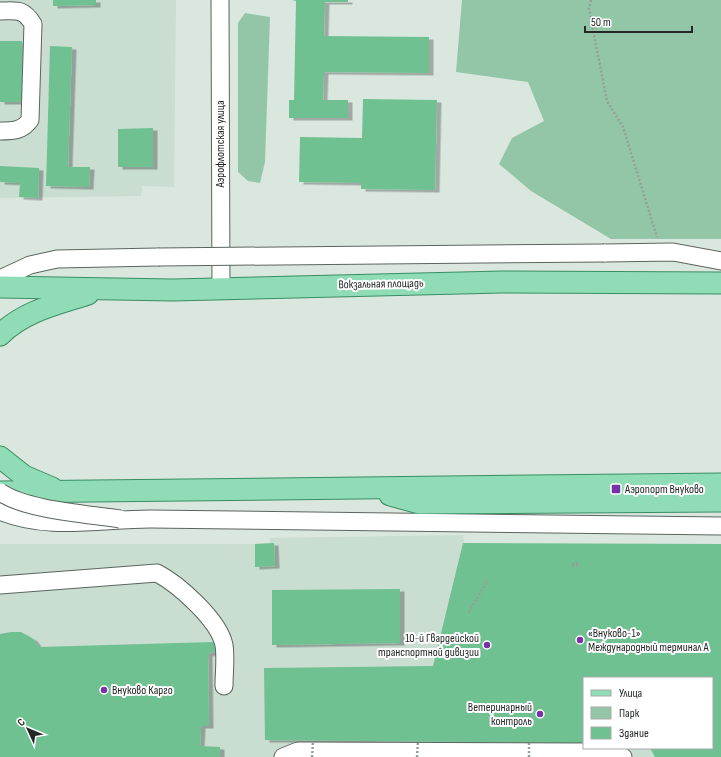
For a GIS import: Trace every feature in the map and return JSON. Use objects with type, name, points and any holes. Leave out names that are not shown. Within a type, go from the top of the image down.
[{"type":"main road","name":"Вокзальная площадь","points":[[0,287],[104,289],[502,282],[721,283]]},
{"type":"main road","points":[[0,335],[12,324],[31,313],[104,289]]},
{"type":"main road","points":[[0,457],[24,476],[45,486],[97,492]]},
{"type":"main road","points":[[0,492],[721,484]]},
{"type":"main road","points":[[368,489],[419,503],[721,501]]},
{"type":"street","name":"Аэрофлотская улица","points":[[220,0],[221,288]]},
{"type":"street","points":[[0,11],[20,11],[27,16],[33,24],[30,120],[25,127],[13,131],[0,131]]},
{"type":"street","points":[[0,279],[30,265],[57,259],[674,252],[721,261]]},
{"type":"street","points":[[0,492],[9,499],[28,505],[120,519]]},
{"type":"street","points":[[0,511],[21,518],[60,522],[120,519],[721,526]]},
{"type":"street","points":[[0,585],[157,573],[175,585],[192,600],[205,614],[217,631],[224,645],[224,686]]},
{"type":"street","points":[[283,757],[298,751],[313,751],[588,752],[623,757]]},
{"type":"path","points":[[591,0],[589,9],[607,101],[623,127],[658,234]]},
{"type":"path","points":[[572,565],[580,564]]},
{"type":"path","points":[[469,612],[488,580]]},
{"type":"path","points":[[417,757],[418,741]]},
{"type":"path","points":[[312,757],[313,742]]},
{"type":"path","points":[[529,743],[529,757]]},
{"type":"shaded area","points":[[0,0],[176,0],[174,187],[142,186],[141,196],[0,198]]},
{"type":"shaded area","points":[[463,535],[464,543],[721,544],[721,757],[0,757],[0,544],[270,543],[270,538]]},
{"type":"green space","points":[[462,0],[721,0],[721,239],[611,239],[531,191],[499,164],[512,138],[544,121],[528,82],[456,72]]},
{"type":"green space","points":[[245,13],[270,17],[265,162],[260,183],[248,181],[238,172],[238,23]]},
{"type":"building","points":[[53,0],[96,0],[96,5],[53,6]]},
{"type":"building","points":[[292,0],[348,0],[348,2],[325,2],[324,36],[429,37],[429,73],[324,72],[323,100],[348,100],[348,118],[289,118],[289,100],[294,100],[296,1]]},
{"type":"building","points":[[0,41],[22,41],[23,102],[0,102]]},
{"type":"building","points":[[50,46],[72,47],[68,167],[90,167],[89,187],[46,186]]},
{"type":"building","points":[[363,99],[437,100],[435,190],[361,189],[361,183],[299,182],[300,137],[362,138]]},
{"type":"building","points":[[153,128],[153,167],[118,167],[118,129]]},
{"type":"building","points":[[0,166],[39,168],[38,198],[19,197],[20,183],[0,182]]},
{"type":"building","points":[[274,543],[275,566],[255,567],[255,544]]},
{"type":"building","name":"«Внуково-1» Международный терминал А","points":[[463,543],[721,544],[721,757],[655,757],[651,749],[713,749],[713,677],[583,677],[583,743],[265,740],[264,668],[433,666]]},
{"type":"building","points":[[400,589],[400,643],[272,645],[272,590]]},
{"type":"building","name":"Внуково Карго","points":[[21,632],[33,639],[39,647],[213,642],[217,645],[217,651],[208,654],[209,726],[201,726],[200,746],[220,747],[220,757],[0,757],[0,634]]},
{"type":"place","name":"Аэропорт Внуково","points":[[616,489]]},
{"type":"place","name":"«Внуково-1» Международный терминал А","points":[[580,640]]},
{"type":"place","name":"10-й Гвардейской транспортной дивизии","points":[[487,645]]},
{"type":"place","name":"Внуково Карго","points":[[104,690]]},
{"type":"place","name":"Ветеринарный контроль","points":[[540,714]]}]
